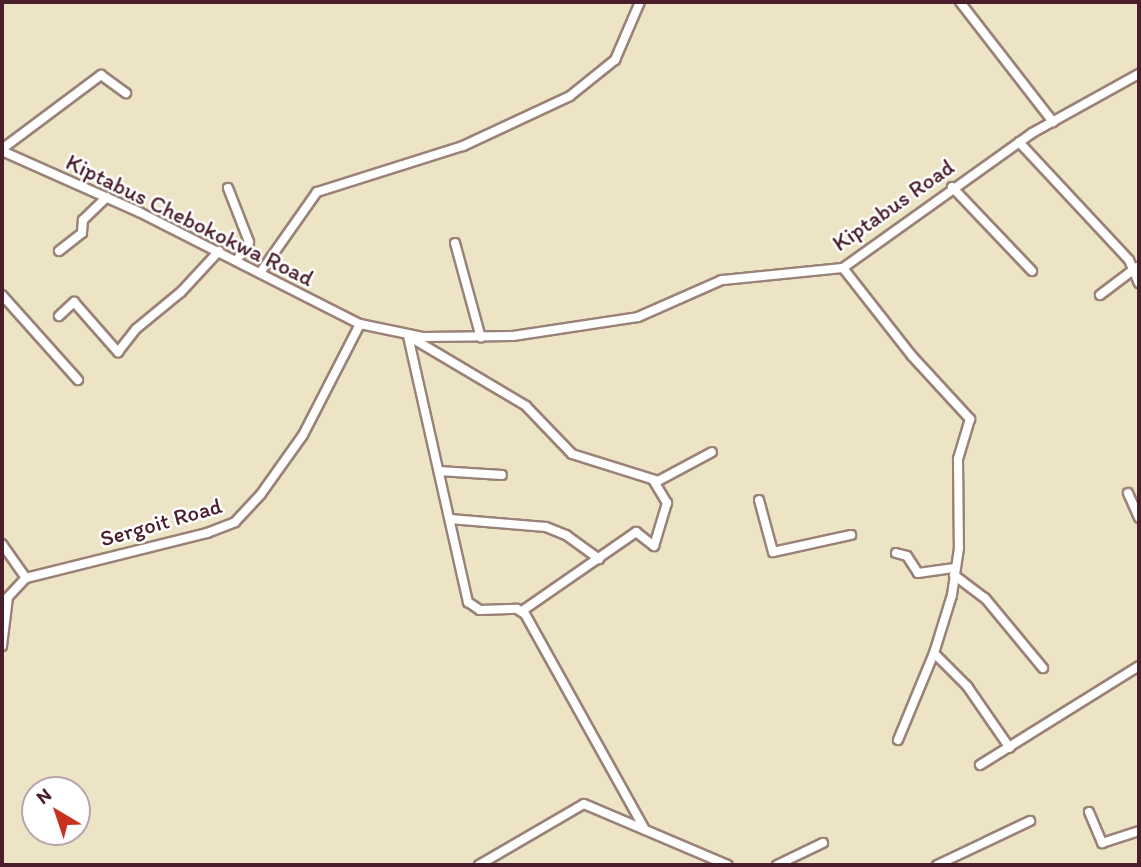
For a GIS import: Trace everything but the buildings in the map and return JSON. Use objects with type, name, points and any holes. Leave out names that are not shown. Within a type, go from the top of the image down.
[{"type":"street","points":[[260,273],[317,192],[463,146],[569,96],[615,60],[640,2]]},
{"type":"street","points":[[960,2],[1053,122]]},
{"type":"street","name":"Kiptabus Road","points":[[360,324],[408,336],[481,338],[638,317],[722,280],[843,268],[952,187],[1019,142],[1139,74]]},
{"type":"street","points":[[2,150],[101,75],[126,93]]},
{"type":"street","points":[[1019,142],[1137,267],[1139,283]]},
{"type":"street","name":"Kiptabus Chebokokwa Road","points":[[2,150],[219,251],[360,324]]},
{"type":"street","points":[[952,187],[1032,271]]},
{"type":"street","points":[[229,188],[249,242],[237,260]]},
{"type":"street","points":[[59,251],[82,233],[83,220],[107,197]]},
{"type":"street","points":[[455,243],[481,338]]},
{"type":"street","points":[[59,316],[74,303],[118,352],[136,328],[181,292],[219,251]]},
{"type":"street","points":[[1100,295],[1137,267]]},
{"type":"street","points":[[843,268],[912,356],[970,419],[958,459],[959,548],[954,572],[934,653],[898,740]]},
{"type":"street","points":[[2,295],[78,380]]},
{"type":"street","name":"Sergoit Road","points":[[26,578],[207,533],[235,522],[261,495],[303,435],[360,324]]},
{"type":"street","points":[[408,336],[471,607],[522,611],[636,532],[654,546],[659,541],[667,503],[653,480]]},
{"type":"street","points":[[408,336],[526,406],[572,454],[653,480],[665,480],[712,452]]},
{"type":"street","points":[[439,471],[502,475]]},
{"type":"street","points":[[1128,494],[1139,518]]},
{"type":"street","points":[[759,500],[773,552],[851,536]]},
{"type":"street","points":[[450,519],[546,527],[566,535],[598,559]]},
{"type":"street","points":[[2,544],[26,578],[8,597],[2,646]]},
{"type":"street","points":[[896,553],[907,556],[918,573],[954,572],[985,598],[1043,668]]},
{"type":"street","points":[[522,611],[543,641],[645,830]]},
{"type":"street","points":[[934,653],[967,686],[1010,748]]},
{"type":"street","points":[[980,765],[1139,666]]},
{"type":"street","points":[[479,865],[580,804],[593,805],[728,865]]},
{"type":"street","points":[[1089,812],[1102,843],[1139,831]]},
{"type":"street","points":[[937,865],[1030,821]]},
{"type":"street","points":[[777,865],[823,843]]}]
